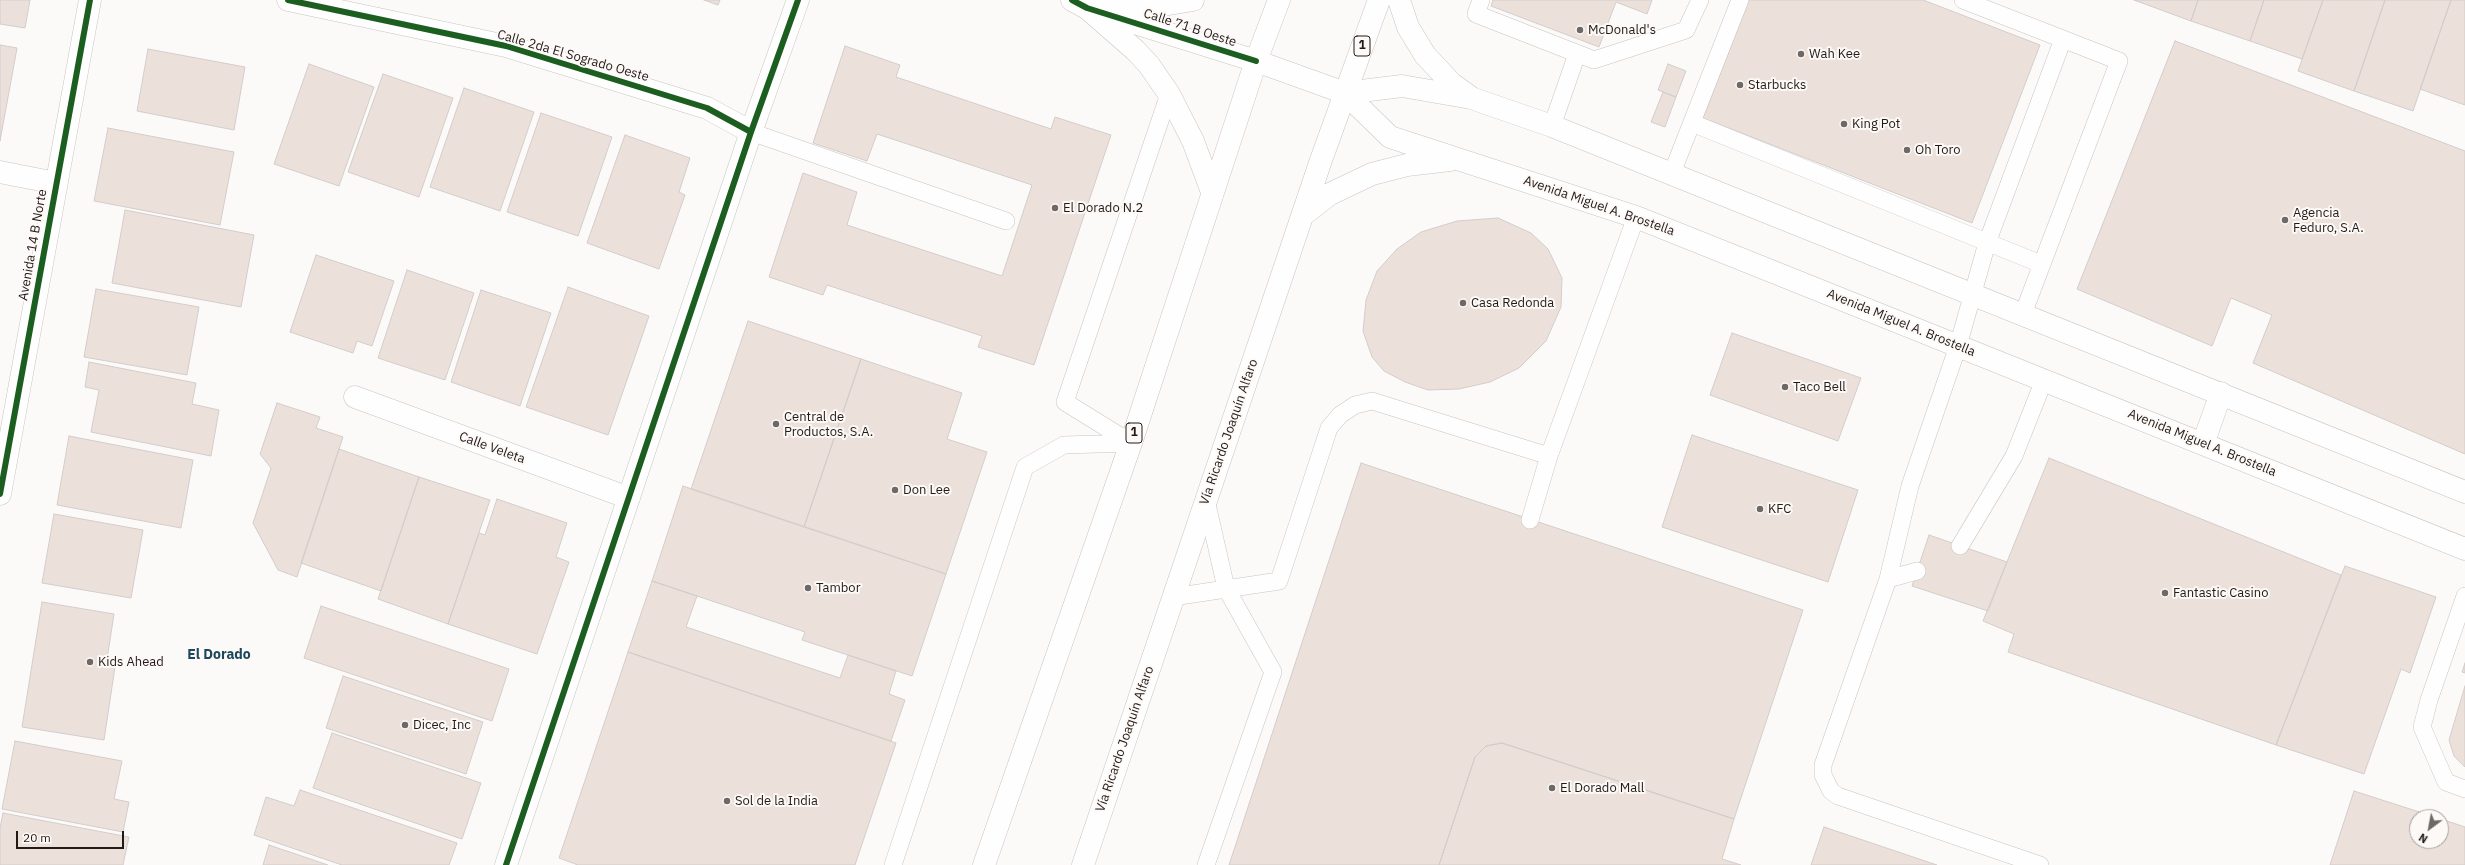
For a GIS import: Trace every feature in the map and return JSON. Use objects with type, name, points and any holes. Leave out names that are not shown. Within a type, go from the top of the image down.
[{"type":"main road","name":"Avenida 14 B Norte","points":[[0,494],[90,0]]},
{"type":"main road","name":"Calle 2da El Sogrado Oeste","points":[[288,0],[506,46],[707,108],[751,132]]},
{"type":"main road","points":[[506,865],[751,132],[798,0]]},
{"type":"main road","points":[[1079,4],[1134,3],[1163,6],[1193,0]]},
{"type":"main road","name":"1","points":[[984,865],[1131,443],[1212,192],[1256,61],[1279,0]]},
{"type":"main road","name":"Vía Ricardo Joaquín Alfaro","points":[[1083,865],[1344,92],[1379,0]]},
{"type":"main road","points":[[1399,0],[1408,27],[1425,55],[1452,84],[1471,98]]},
{"type":"main road","points":[[1079,4],[1135,50],[1149,65],[1169,94],[1193,141],[1212,192]]},
{"type":"main road","name":"Calle 71 B Oeste","points":[[1079,4],[1256,61]]},
{"type":"main road","name":"Avenida Miguel A. Brostella","points":[[1256,61],[1344,92],[1390,137],[1636,217],[2465,549]]},
{"type":"main road","name":"Avenida Miguel A. Brostella","points":[[1344,92],[1402,86],[1471,98],[1552,126],[2465,492]]},
{"type":"main road","points":[[1303,215],[1330,194],[1372,174],[1407,165],[1459,159]]},
{"type":"main road","points":[[0,172],[56,182]]},
{"type":"main road","points":[[2203,444],[2221,393]]},
{"type":"main road","name":"Calle Veleta","points":[[355,397],[629,498]]},
{"type":"lane","points":[[1481,0],[1476,14],[1594,60],[1686,30],[1700,0]]},
{"type":"lane","points":[[1672,173],[1740,0]]},
{"type":"lane","points":[[1962,0],[2119,61],[2023,314]]},
{"type":"lane","points":[[2040,865],[1838,796],[1825,783],[1823,765],[1888,579],[1910,486],[1958,346],[1971,294],[1987,243],[2063,39]]},
{"type":"lane","points":[[1552,126],[1577,54]]},
{"type":"lane","points":[[1131,443],[1065,402],[1169,94]]},
{"type":"lane","points":[[1692,123],[2041,264]]},
{"type":"lane","points":[[751,132],[1006,221]]},
{"type":"lane","points":[[1530,520],[1549,456],[1636,217]]},
{"type":"lane","points":[[1960,546],[2014,456],[2044,380]]},
{"type":"lane","points":[[1174,597],[1279,581],[1329,428],[1340,415],[1355,405],[1372,401],[1549,456]]},
{"type":"lane","points":[[893,865],[1025,467],[1064,445],[1131,443]]},
{"type":"lane","points":[[1206,500],[1226,588],[1272,672],[1206,865]]},
{"type":"lane","points":[[1888,579],[1917,571]]},
{"type":"lane","points":[[2465,596],[2429,700],[2422,727],[2446,782],[2465,789]]},
{"type":"building","points":[[0,0],[30,0],[25,28],[0,24]]},
{"type":"building","points":[[704,0],[720,0],[718,5]]},
{"type":"building","name":"McDonald's","points":[[1493,0],[1652,0],[1647,14],[1616,2],[1599,47],[1491,6]]},
{"type":"building","points":[[1749,0],[1923,0],[2040,45],[1972,223],[1703,118]]},
{"type":"building","points":[[2134,0],[2198,0],[2191,21]]},
{"type":"building","points":[[2198,0],[2264,0],[2250,41],[2191,21]]},
{"type":"building","points":[[2264,0],[2323,0],[2302,59],[2250,41]]},
{"type":"building","points":[[2323,0],[2385,0],[2354,91],[2298,71]]},
{"type":"building","points":[[2385,0],[2451,0],[2413,111],[2354,91]]},
{"type":"building","points":[[2451,0],[2465,0],[2465,105],[2420,89]]},
{"type":"building","name":"Agencia Feduro, S.A.","points":[[2175,41],[2465,151],[2465,454],[2253,363],[2272,315],[2231,298],[2212,346],[2077,289]]},
{"type":"building","points":[[0,45],[17,48],[0,141]]},
{"type":"building","name":"El Dorado N.2","points":[[845,46],[900,65],[896,77],[1051,129],[1055,117],[1111,135],[1034,365],[978,347],[982,336],[827,285],[823,295],[769,277],[803,173],[857,192],[847,225],[1002,276],[1032,185],[877,134],[867,161],[813,143]]},
{"type":"building","points":[[148,49],[245,67],[234,130],[137,111]]},
{"type":"building","points":[[309,64],[374,87],[339,186],[274,164]]},
{"type":"building","points":[[1668,64],[1686,71],[1676,97],[1658,90]]},
{"type":"building","points":[[383,74],[453,98],[419,197],[348,172]]},
{"type":"building","points":[[464,88],[534,112],[500,211],[430,187]]},
{"type":"building","points":[[1663,92],[1676,97],[1665,127],[1651,122]]},
{"type":"building","points":[[541,113],[612,137],[578,236],[507,212]]},
{"type":"building","points":[[108,128],[234,152],[220,225],[94,201]]},
{"type":"building","points":[[625,135],[690,158],[679,192],[685,195],[659,269],[587,243]]},
{"type":"building","points":[[125,210],[254,235],[241,307],[112,283]]},
{"type":"building","name":"Casa Redonda","points":[[1498,218],[1531,233],[1548,249],[1562,278],[1561,307],[1546,341],[1519,368],[1490,382],[1459,389],[1428,390],[1405,382],[1384,371],[1372,357],[1363,331],[1366,300],[1377,271],[1397,249],[1421,232],[1457,221]]},
{"type":"building","points":[[316,255],[394,281],[372,346],[357,341],[353,353],[290,332]]},
{"type":"building","points":[[407,270],[474,293],[445,380],[378,358]]},
{"type":"building","points":[[568,287],[649,316],[608,435],[526,407]]},
{"type":"building","points":[[96,289],[199,307],[187,375],[84,357]]},
{"type":"building","points":[[481,290],[551,313],[520,406],[451,382]]},
{"type":"building","name":"Central de Productos, S.A.","points":[[748,321],[861,359],[804,527],[691,489]]},
{"type":"building","name":"Taco Bell","points":[[1732,333],[1861,378],[1838,441],[1710,395]]},
{"type":"building","name":"Don Lee","points":[[861,359],[962,393],[947,439],[987,452],[946,574],[804,527]]},
{"type":"building","points":[[89,362],[196,383],[192,404],[219,410],[211,456],[91,432],[99,390],[85,387]]},
{"type":"building","points":[[277,403],[320,417],[316,428],[343,437],[297,577],[278,570],[253,523],[271,468],[260,454]]},
{"type":"building","name":"KFC","points":[[1692,435],[1858,490],[1828,582],[1662,527]]},
{"type":"building","points":[[69,436],[193,460],[181,528],[57,505]]},
{"type":"building","points":[[339,449],[419,477],[381,591],[301,563]]},
{"type":"building","name":"Fantastic Casino","points":[[2049,458],[2341,575],[2276,745],[2008,652],[2014,634],[1983,621]]},
{"type":"building","points":[[1361,463],[1803,610],[1734,819],[1502,743],[1486,746],[1475,757],[1439,865],[1229,865]]},
{"type":"building","points":[[419,477],[490,500],[448,624],[378,599]]},
{"type":"building","name":"Tambor","points":[[683,486],[946,574],[912,676],[802,640],[805,632],[652,581]]},
{"type":"building","points":[[497,499],[567,523],[556,557],[569,562],[537,654],[448,624],[479,533],[485,535]]},
{"type":"building","points":[[54,514],[143,530],[131,598],[42,583]]},
{"type":"building","points":[[1929,535],[2007,562],[1988,611],[1912,586]]},
{"type":"building","points":[[2345,566],[2436,597],[2410,673],[2401,669],[2364,774],[2276,745]]},
{"type":"building","points":[[652,581],[697,596],[686,627],[840,678],[848,655],[896,671],[889,694],[905,700],[891,741],[628,652]]},
{"type":"building","points":[[42,602],[114,614],[106,666],[115,667],[104,740],[22,727]]},
{"type":"building","points":[[321,606],[509,669],[492,721],[304,658]]},
{"type":"building","name":"Sol de la India","points":[[628,652],[896,743],[855,865],[578,865],[559,858]]},
{"type":"building","points":[[2465,663],[2465,673],[2462,672]]},
{"type":"building","name":"Dicec, Inc","points":[[343,676],[483,722],[466,774],[326,728]]},
{"type":"building","points":[[2465,686],[2465,767],[2454,756],[2449,740]]},
{"type":"building","points":[[332,733],[481,783],[462,839],[313,788]]},
{"type":"building","points":[[15,741],[122,761],[114,799],[129,802],[123,832],[2,809]]},
{"type":"building","name":"El Dorado Mall","points":[[1502,743],[1734,819],[1722,859],[1741,865],[1439,865],[1475,757],[1486,746]]},
{"type":"building","points":[[300,790],[457,843],[449,865],[342,865],[254,835],[266,797],[294,806]]},
{"type":"building","points":[[2354,791],[2410,809],[2409,849],[2449,849],[2449,822],[2465,827],[2465,865],[2330,865]]},
{"type":"building","points":[[3,813],[129,837],[123,865],[0,865],[0,828]]},
{"type":"building","points":[[1824,827],[1937,865],[1811,865]]},
{"type":"building","points":[[269,845],[328,865],[263,865]]},
{"type":"cycle path","points":[[0,494],[90,0]]},
{"type":"cycle path","points":[[288,0],[506,46],[707,108],[751,132]]},
{"type":"cycle path","points":[[506,865],[751,132],[798,0]]},
{"type":"cycle path","points":[[1072,0],[1087,8],[1256,61]]},
{"type":"place","name":"McDonald's","points":[[1580,30]]},
{"type":"place","name":"Wah Kee","points":[[1801,54]]},
{"type":"place","name":"Starbucks","points":[[1740,85]]},
{"type":"place","name":"King Pot","points":[[1844,124]]},
{"type":"place","name":"Oh Toro","points":[[1907,150]]},
{"type":"place","name":"El Dorado N.2","points":[[1055,208]]},
{"type":"place","name":"Agencia Feduro, S.A.","points":[[2285,220]]},
{"type":"place","name":"Casa Redonda","points":[[1463,303]]},
{"type":"place","name":"Taco Bell","points":[[1785,387]]},
{"type":"place","name":"Central de Productos, S.A.","points":[[776,424]]},
{"type":"place","name":"Don Lee","points":[[895,490]]},
{"type":"place","name":"KFC","points":[[1760,509]]},
{"type":"place","name":"Tambor","points":[[808,588]]},
{"type":"place","name":"Fantastic Casino","points":[[2165,593]]},
{"type":"place","name":"Kids Ahead","points":[[90,662]]},
{"type":"place","name":"Dicec, Inc","points":[[405,725]]},
{"type":"place","name":"El Dorado Mall","points":[[1552,788]]},
{"type":"place","name":"Sol de la India","points":[[727,801]]},
{"type":"district","name":"El Dorado","points":[[219,655]]}]
